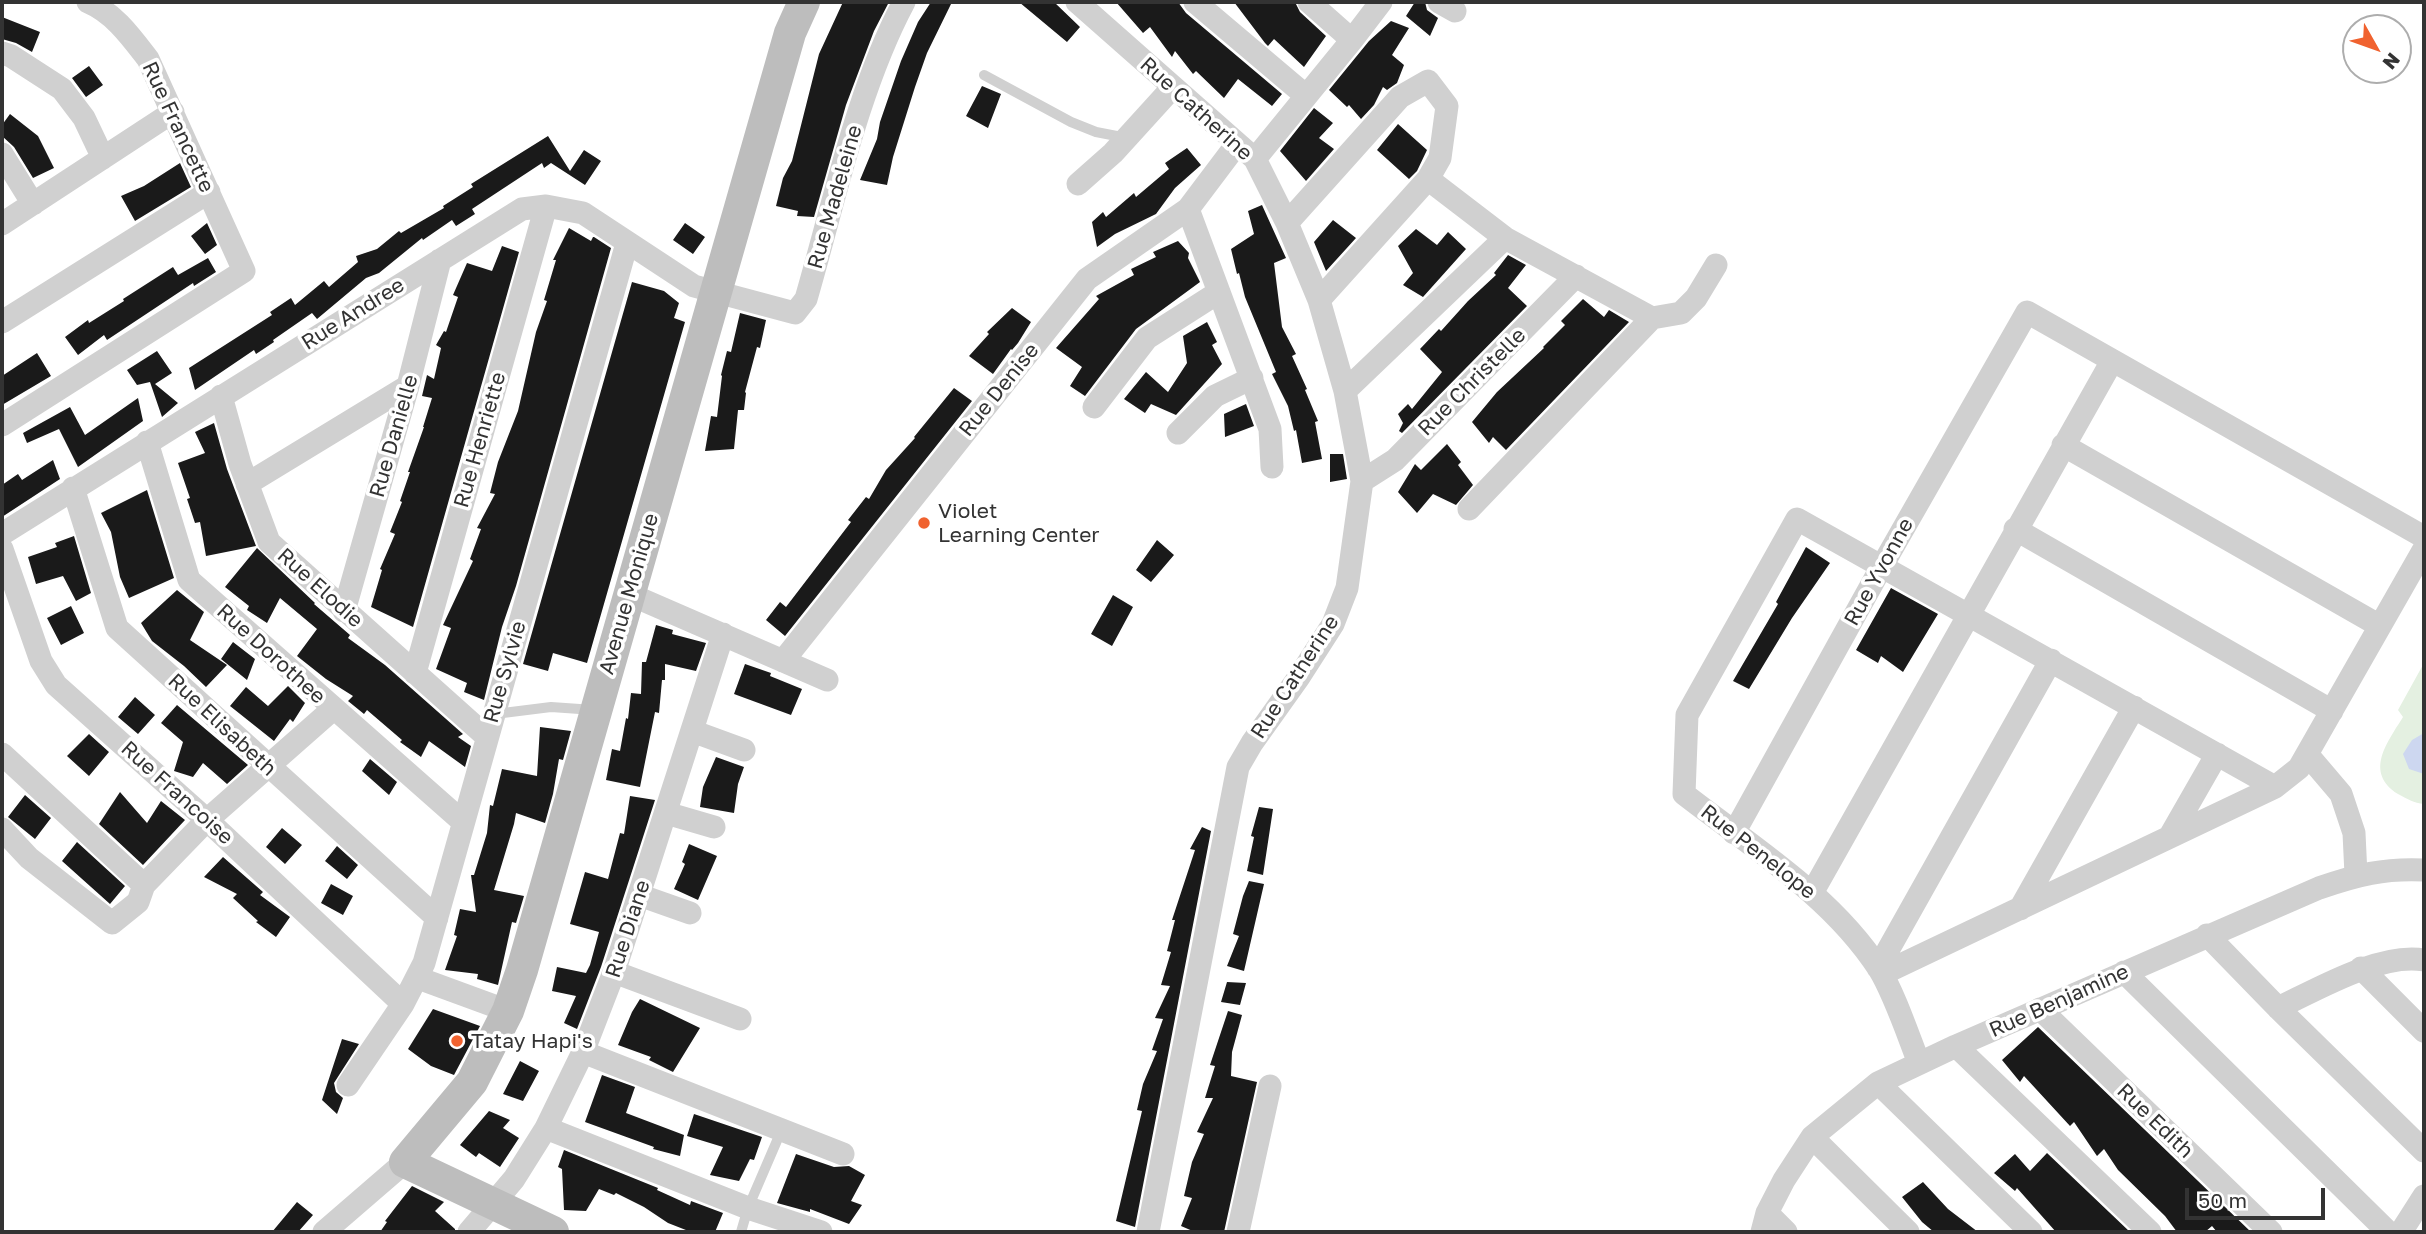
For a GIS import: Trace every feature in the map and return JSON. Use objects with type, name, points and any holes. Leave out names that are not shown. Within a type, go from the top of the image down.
[{"type":"street","name":"Avenue Monique","points":[[324,1232],[405,1163],[472,1082],[508,1011],[526,957],[790,33],[804,2]]},
{"type":"street","name":"Rue Madeleine","points":[[715,292],[795,313],[806,299],[877,58],[904,2]]},
{"type":"street","name":"Rue Catherine","points":[[1077,2],[1246,152],[1287,223],[1319,299],[1345,391],[1362,481],[1347,588],[1333,624],[1238,767],[1148,1232]]},
{"type":"street","points":[[1195,2],[1305,95]]},
{"type":"street","points":[[1309,2],[1352,40]]},
{"type":"street","name":"Rue Denise","points":[[783,661],[1087,279],[1188,209],[1305,95],[1381,2]]},
{"type":"street","name":"Rue Francette","points":[[2,425],[244,271],[148,59],[99,4]]},
{"type":"street","points":[[2,53],[62,89],[84,118],[103,158]]},
{"type":"street","points":[[1287,223],[1400,97],[1428,81],[1447,106],[1440,158],[1428,179],[1319,299]]},
{"type":"street","points":[[1078,184],[1114,153],[1172,87]]},
{"type":"street","points":[[2,223],[173,112]]},
{"type":"street","points":[[2,154],[33,204]]},
{"type":"street","points":[[1428,179],[1505,238],[1652,318]]},
{"type":"street","points":[[2,322],[209,192]]},
{"type":"street","name":"Rue Andree","points":[[2,534],[522,209],[546,206],[583,213],[694,286],[715,292]]},
{"type":"street","name":"Rue Henriette","points":[[415,673],[546,206]]},
{"type":"street","points":[[1188,209],[1270,429],[1272,467]]},
{"type":"street","points":[[1345,391],[1505,238]]},
{"type":"street","name":"Rue Sylvie","points":[[348,1085],[418,978],[627,243]]},
{"type":"street","name":"Rue Danielle","points":[[344,611],[408,386],[440,260]]},
{"type":"street","points":[[1469,509],[1652,318],[1681,313],[1696,298],[1716,265]]},
{"type":"street","name":"Rue Christelle","points":[[1362,481],[1395,460],[1576,276]]},
{"type":"street","points":[[1094,407],[1147,338],[1219,292]]},
{"type":"street","name":"Rue Yvonne","points":[[1734,833],[2027,312],[2112,361]]},
{"type":"street","points":[[1812,893],[2112,361],[2424,537]]},
{"type":"street","points":[[1178,433],[1215,396],[1252,378]]},
{"type":"street","points":[[247,484],[408,386]]},
{"type":"street","name":"Rue Elodie","points":[[221,396],[247,484],[269,542],[487,737]]},
{"type":"street","name":"Rue Dorothee","points":[[147,442],[189,580],[463,822]]},
{"type":"street","points":[[2063,445],[2380,625]]},
{"type":"street","name":"Rue Elisabeth","points":[[73,488],[117,628],[437,918]]},
{"type":"street","name":"Rue Penelope","points":[[1882,566],[1797,519],[1687,715],[1685,794],[1812,893],[1860,943],[1880,971],[1919,1063]]},
{"type":"street","points":[[2015,529],[2332,711]]},
{"type":"street","name":"Rue Francoise","points":[[2,549],[41,661],[56,685],[207,820],[403,1004]]},
{"type":"street","points":[[1880,971],[2020,909],[2275,787],[2299,768],[2424,549]]},
{"type":"street","points":[[1882,566],[2275,787]]},
{"type":"street","points":[[629,594],[827,680]]},
{"type":"street","name":"Rue Diane","points":[[469,1232],[514,1179],[546,1128],[583,1052],[614,972],[723,634]]},
{"type":"street","points":[[1880,971],[2051,660]]},
{"type":"street","points":[[2020,909],[2134,707]]},
{"type":"street","points":[[2,829],[29,858],[112,923],[138,902],[144,885],[207,820],[333,709]]},
{"type":"street","points":[[692,731],[744,750]]},
{"type":"street","points":[[2,754],[144,885]]},
{"type":"street","points":[[2170,836],[2217,754]]},
{"type":"street","points":[[2307,754],[2341,794],[2354,833],[2356,875]]},
{"type":"street","points":[[666,813],[714,827]]},
{"type":"street","name":"Rue Benjamine","points":[[1764,1223],[1784,1180],[1812,1137],[1878,1083],[2207,935],[2356,875],[2378,871],[2424,870]]},
{"type":"street","points":[[639,895],[690,913]]},
{"type":"street","points":[[2207,935],[2424,1151]]},
{"type":"street","points":[[2278,1008],[2361,968],[2414,958],[2424,960]]},
{"type":"street","points":[[2361,968],[2424,1031]]},
{"type":"street","points":[[614,972],[740,1019]]},
{"type":"street","points":[[2124,972],[2388,1232]]},
{"type":"street","points":[[418,978],[508,1011]]},
{"type":"street","name":"Rue Edith","points":[[2040,1009],[2271,1232]]},
{"type":"street","points":[[1956,1046],[2150,1232]]},
{"type":"street","points":[[583,1052],[843,1154]]},
{"type":"street","points":[[1878,1083],[2031,1232]]},
{"type":"street","points":[[1238,1232],[1270,1086]]},
{"type":"street","points":[[546,1128],[748,1209],[821,1232]]},
{"type":"street","points":[[1812,1137],[1908,1232]]},
{"type":"street","points":[[405,1163],[553,1232]]},
{"type":"street","points":[[2402,1232],[2424,1196]]},
{"type":"street","points":[[1764,1223],[1786,1232]]},
{"type":"lane","points":[[984,75],[1071,122],[1096,132],[1127,138]]},
{"type":"lane","points":[[493,715],[551,707],[596,710]]},
{"type":"lane","points":[[741,1232],[782,1129]]},
{"type":"green space","points":[[2424,663],[2424,804],[2398,794],[2382,776],[2380,767],[2385,747],[2403,717],[2398,710]]},
{"type":"water","points":[[2424,733],[2424,774],[2409,769],[2403,754],[2412,740]]},
{"type":"building","points":[[843,2],[889,2],[874,31],[846,105],[814,217],[797,216],[798,211],[776,206],[783,178],[792,161],[819,54]]},
{"type":"building","points":[[931,2],[952,2],[927,53],[893,157],[887,185],[860,180],[877,139],[880,122],[901,61],[918,22]]},
{"type":"building","points":[[1019,2],[1054,2],[1080,27],[1067,42]]},
{"type":"building","points":[[1116,2],[1178,2],[1186,13],[1282,94],[1272,106],[1238,79],[1224,98],[1196,71],[1193,74],[1175,51],[1172,57],[1150,27],[1143,33]]},
{"type":"building","points":[[1234,2],[1295,2],[1300,12],[1326,36],[1304,67],[1274,39],[1268,46]]},
{"type":"building","points":[[1415,2],[1425,2],[1427,10],[1438,18],[1430,36],[1406,16]]},
{"type":"building","points":[[2,17],[40,32],[32,52],[2,39]]},
{"type":"building","points":[[1391,21],[1409,28],[1392,55],[1404,65],[1397,83],[1387,90],[1383,87],[1374,105],[1361,119],[1349,105],[1347,107],[1329,90],[1369,41]]},
{"type":"building","points":[[89,66],[103,85],[86,97],[72,78]]},
{"type":"building","points":[[982,86],[1001,94],[988,128],[966,116]]},
{"type":"building","points":[[1314,108],[1333,123],[1319,138],[1334,149],[1306,181],[1280,151]]},
{"type":"building","points":[[10,114],[38,136],[54,168],[33,178],[14,147],[2,136],[2,125]]},
{"type":"building","points":[[1398,124],[1427,150],[1417,171],[1409,179],[1377,150]]},
{"type":"building","points":[[548,136],[570,171],[584,150],[601,161],[585,185],[551,163],[544,168],[542,163],[472,209],[475,214],[456,226],[452,220],[423,240],[422,238],[379,273],[366,278],[317,319],[312,313],[256,354],[254,350],[195,390],[189,368],[272,315],[270,312],[291,298],[295,305],[324,281],[329,287],[358,262],[356,256],[377,249],[399,231],[401,233],[444,208],[443,206],[473,187],[471,184]]},
{"type":"building","points":[[1187,148],[1201,165],[1175,188],[1156,214],[1115,234],[1097,247],[1092,222],[1103,212],[1106,217],[1134,193],[1136,197],[1169,169],[1165,163]]},
{"type":"building","points":[[180,163],[191,187],[135,221],[121,196],[144,186]]},
{"type":"building","points":[[1262,205],[1286,258],[1274,263],[1282,327],[1296,354],[1292,356],[1318,421],[1315,422],[1322,459],[1302,463],[1296,430],[1294,431],[1288,406],[1272,374],[1276,372],[1245,297],[1231,249],[1254,234],[1248,211]]},
{"type":"building","points":[[1333,220],[1356,238],[1326,271],[1314,242]]},
{"type":"building","points":[[207,223],[217,245],[205,254],[191,236]]},
{"type":"building","points":[[685,223],[705,237],[693,254],[673,240]]},
{"type":"building","points":[[569,228],[591,241],[594,237],[611,248],[516,586],[502,627],[484,700],[464,692],[467,683],[436,669],[451,628],[443,625],[473,561],[470,559],[481,529],[477,528],[495,494],[490,493],[498,462],[518,411],[536,332],[547,301],[544,300],[556,260],[553,260]]},
{"type":"building","points":[[1416,229],[1437,245],[1448,232],[1466,249],[1423,297],[1403,285],[1413,273],[1398,246]]},
{"type":"building","points":[[1178,241],[1189,253],[1188,258],[1200,282],[1136,329],[1085,396],[1070,386],[1082,367],[1056,348],[1099,299],[1096,296],[1134,275],[1131,269],[1156,257],[1153,252]]},
{"type":"building","points":[[502,246],[519,252],[413,627],[371,607],[382,570],[380,569],[395,534],[390,532],[402,502],[400,501],[408,472],[432,398],[422,396],[427,375],[434,379],[441,348],[436,345],[444,331],[446,332],[458,297],[453,295],[467,263],[492,271]]},
{"type":"building","points":[[1508,255],[1526,265],[1508,288],[1527,306],[1402,433],[1399,431],[1403,423],[1398,414],[1408,404],[1412,409],[1442,372],[1420,349],[1496,275],[1494,273]]},
{"type":"building","points":[[208,258],[216,272],[194,286],[193,283],[107,340],[104,335],[78,355],[65,337],[173,267],[178,275]]},
{"type":"building","points":[[632,282],[664,291],[679,303],[674,318],[685,322],[587,663],[553,653],[548,671],[523,664]]},
{"type":"building","points":[[1583,299],[1604,317],[1609,310],[1629,322],[1506,450],[1493,437],[1489,443],[1472,422],[1497,392],[1565,325],[1561,321]]},
{"type":"building","points":[[1012,308],[1031,322],[993,374],[969,356],[989,334],[987,332]]},
{"type":"building","points":[[740,313],[766,320],[760,348],[757,347],[745,392],[744,410],[738,410],[734,449],[705,451],[711,416],[717,417],[721,375],[727,351],[731,352]]},
{"type":"building","points":[[1207,322],[1217,342],[1212,345],[1222,364],[1176,415],[1151,404],[1145,413],[1124,399],[1146,372],[1168,392],[1187,363],[1183,336]]},
{"type":"building","points":[[157,351],[172,373],[155,384],[178,403],[162,417],[150,382],[137,385],[127,370]]},
{"type":"building","points":[[37,353],[51,376],[2,405],[2,376]]},
{"type":"building","points":[[954,388],[972,401],[785,636],[766,620],[780,602],[786,607],[851,522],[848,520],[866,497],[869,499],[886,470]]},
{"type":"building","points":[[138,398],[143,421],[78,467],[59,429],[27,443],[23,433],[70,407],[85,435]]},
{"type":"building","points":[[1246,404],[1254,426],[1225,437],[1224,414]]},
{"type":"building","points":[[214,423],[227,469],[256,546],[206,556],[200,522],[195,523],[178,463],[205,453],[195,432]]},
{"type":"building","points":[[1447,444],[1461,462],[1458,465],[1473,485],[1456,505],[1433,494],[1417,513],[1398,492],[1415,464],[1421,470]]},
{"type":"building","points":[[1330,454],[1343,454],[1347,479],[1330,482]]},
{"type":"building","points":[[53,460],[60,479],[2,517],[2,485],[18,474],[22,480]]},
{"type":"building","points":[[147,490],[174,578],[129,598],[120,577],[111,532],[101,513]]},
{"type":"building","points":[[74,536],[91,593],[76,601],[63,576],[36,584],[28,557],[57,547],[55,543]]},
{"type":"building","points":[[1157,540],[1174,555],[1151,582],[1136,570]]},
{"type":"building","points":[[1806,547],[1830,563],[1792,618],[1749,689],[1733,681],[1778,604],[1776,602]]},
{"type":"building","points":[[257,548],[350,635],[348,638],[385,665],[463,734],[458,737],[471,746],[465,767],[429,741],[421,757],[400,742],[402,740],[367,710],[364,714],[348,701],[353,696],[297,656],[317,629],[280,598],[267,623],[247,610],[249,606],[225,587]]},
{"type":"building","points":[[1891,588],[1938,614],[1903,672],[1881,656],[1878,663],[1856,650]]},
{"type":"building","points":[[177,590],[204,612],[190,640],[227,665],[206,687],[152,641],[141,623]]},
{"type":"building","points":[[1113,595],[1133,607],[1112,646],[1091,634]]},
{"type":"building","points":[[71,606],[84,633],[61,645],[47,618]]},
{"type":"building","points":[[656,625],[673,630],[672,634],[706,643],[696,671],[665,664],[659,713],[655,712],[640,787],[606,780],[612,749],[620,751],[631,693],[641,694],[642,662],[646,662]]},
{"type":"building","points":[[233,642],[255,659],[247,680],[221,659]]},
{"type":"building","points":[[745,664],[771,673],[770,676],[802,689],[791,715],[734,694]]},
{"type":"building","points":[[288,686],[305,703],[293,722],[290,719],[274,741],[230,706],[246,687],[268,706]]},
{"type":"building","points":[[135,697],[155,715],[138,734],[118,717]]},
{"type":"building","points":[[177,705],[248,765],[227,784],[203,763],[193,777],[174,771],[183,742],[161,723]]},
{"type":"building","points":[[540,727],[571,731],[563,760],[559,759],[545,823],[516,813],[494,890],[524,896],[516,923],[512,922],[498,985],[477,979],[478,974],[445,970],[457,936],[454,935],[460,909],[476,912],[471,875],[474,875],[487,833],[490,805],[493,806],[502,769],[537,776]]},
{"type":"building","points":[[89,734],[109,752],[89,776],[67,756]]},
{"type":"building","points":[[716,757],[744,767],[738,784],[734,813],[700,807],[703,787]]},
{"type":"building","points":[[370,759],[397,782],[389,795],[362,771]]},
{"type":"building","points":[[120,792],[147,823],[161,801],[185,820],[143,865],[99,824]]},
{"type":"building","points":[[25,795],[51,818],[35,839],[8,817]]},
{"type":"building","points":[[630,796],[655,800],[601,967],[577,1029],[564,1023],[576,996],[552,991],[557,967],[586,973],[590,965],[599,932],[570,924],[585,872],[608,879],[620,833],[624,834]]},
{"type":"building","points":[[1259,807],[1273,809],[1263,875],[1247,871],[1254,837],[1251,836]]},
{"type":"building","points":[[1202,827],[1211,831],[1135,1227],[1116,1221],[1142,1111],[1137,1110],[1143,1084],[1157,1051],[1152,1050],[1163,1019],[1155,1018],[1170,986],[1161,985],[1171,952],[1167,951],[1175,920],[1172,920],[1195,850],[1190,849]]},
{"type":"building","points":[[282,828],[302,845],[285,864],[266,847]]},
{"type":"building","points":[[77,842],[125,886],[110,904],[62,861]]},
{"type":"building","points":[[689,844],[717,856],[698,900],[674,889],[685,864],[682,862]]},
{"type":"building","points":[[337,846],[358,865],[347,879],[325,861]]},
{"type":"building","points":[[223,857],[263,892],[260,895],[290,917],[276,937],[256,922],[258,921],[233,898],[237,894],[204,877]]},
{"type":"building","points":[[1249,881],[1264,884],[1244,971],[1227,966],[1239,936],[1233,934]]},
{"type":"building","points":[[331,884],[353,896],[343,915],[321,903]]},
{"type":"building","points":[[1227,982],[1246,983],[1240,1005],[1221,1002]]},
{"type":"building","points":[[640,999],[700,1028],[673,1072],[649,1060],[651,1057],[618,1045]]},
{"type":"building","points":[[433,1009],[480,1026],[454,1075],[431,1066],[408,1049]]},
{"type":"building","points":[[1228,1011],[1242,1015],[1232,1052],[1231,1076],[1257,1082],[1224,1232],[1195,1232],[1181,1226],[1192,1198],[1184,1196],[1192,1162],[1204,1134],[1197,1132],[1213,1098],[1205,1098],[1215,1066],[1210,1065]]},
{"type":"building","points":[[2038,1027],[2251,1232],[2217,1232],[2212,1226],[2205,1232],[2177,1232],[2165,1216],[2118,1170],[2104,1149],[2097,1156],[2074,1122],[2070,1126],[2024,1076],[2020,1082],[2002,1060]]},
{"type":"building","points":[[342,1039],[359,1044],[334,1083],[336,1092],[343,1098],[337,1114],[322,1100]]},
{"type":"building","points":[[520,1061],[539,1071],[523,1101],[503,1094]]},
{"type":"building","points":[[602,1075],[635,1087],[626,1113],[684,1135],[680,1156],[653,1149],[654,1147],[585,1122]]},
{"type":"building","points":[[489,1111],[510,1120],[503,1128],[519,1138],[500,1167],[479,1153],[476,1157],[460,1145]]},
{"type":"building","points":[[694,1114],[762,1137],[754,1160],[750,1159],[739,1181],[710,1175],[723,1147],[687,1136]]},
{"type":"building","points":[[564,1150],[658,1188],[657,1190],[690,1205],[691,1201],[723,1213],[715,1232],[691,1232],[668,1223],[616,1193],[614,1195],[599,1189],[586,1211],[564,1210],[562,1169],[558,1167]]},
{"type":"building","points":[[2047,1153],[2130,1232],[2056,1232],[2017,1188],[2015,1191],[1994,1173],[2015,1154],[2030,1171]]},
{"type":"building","points":[[796,1154],[834,1167],[849,1166],[865,1175],[851,1201],[862,1205],[849,1224],[810,1209],[810,1212],[777,1203]]},
{"type":"building","points":[[1923,1182],[1948,1209],[1978,1232],[1934,1232],[1922,1222],[1902,1197]]},
{"type":"building","points":[[412,1186],[444,1202],[435,1211],[455,1232],[380,1232],[387,1222],[385,1221]]},
{"type":"building","points":[[297,1202],[313,1215],[298,1232],[272,1232]]},
{"type":"place","name":"Violet Learning Center","points":[[924,523]]},
{"type":"place","name":"Tatay Hapi's","points":[[457,1041]]}]
